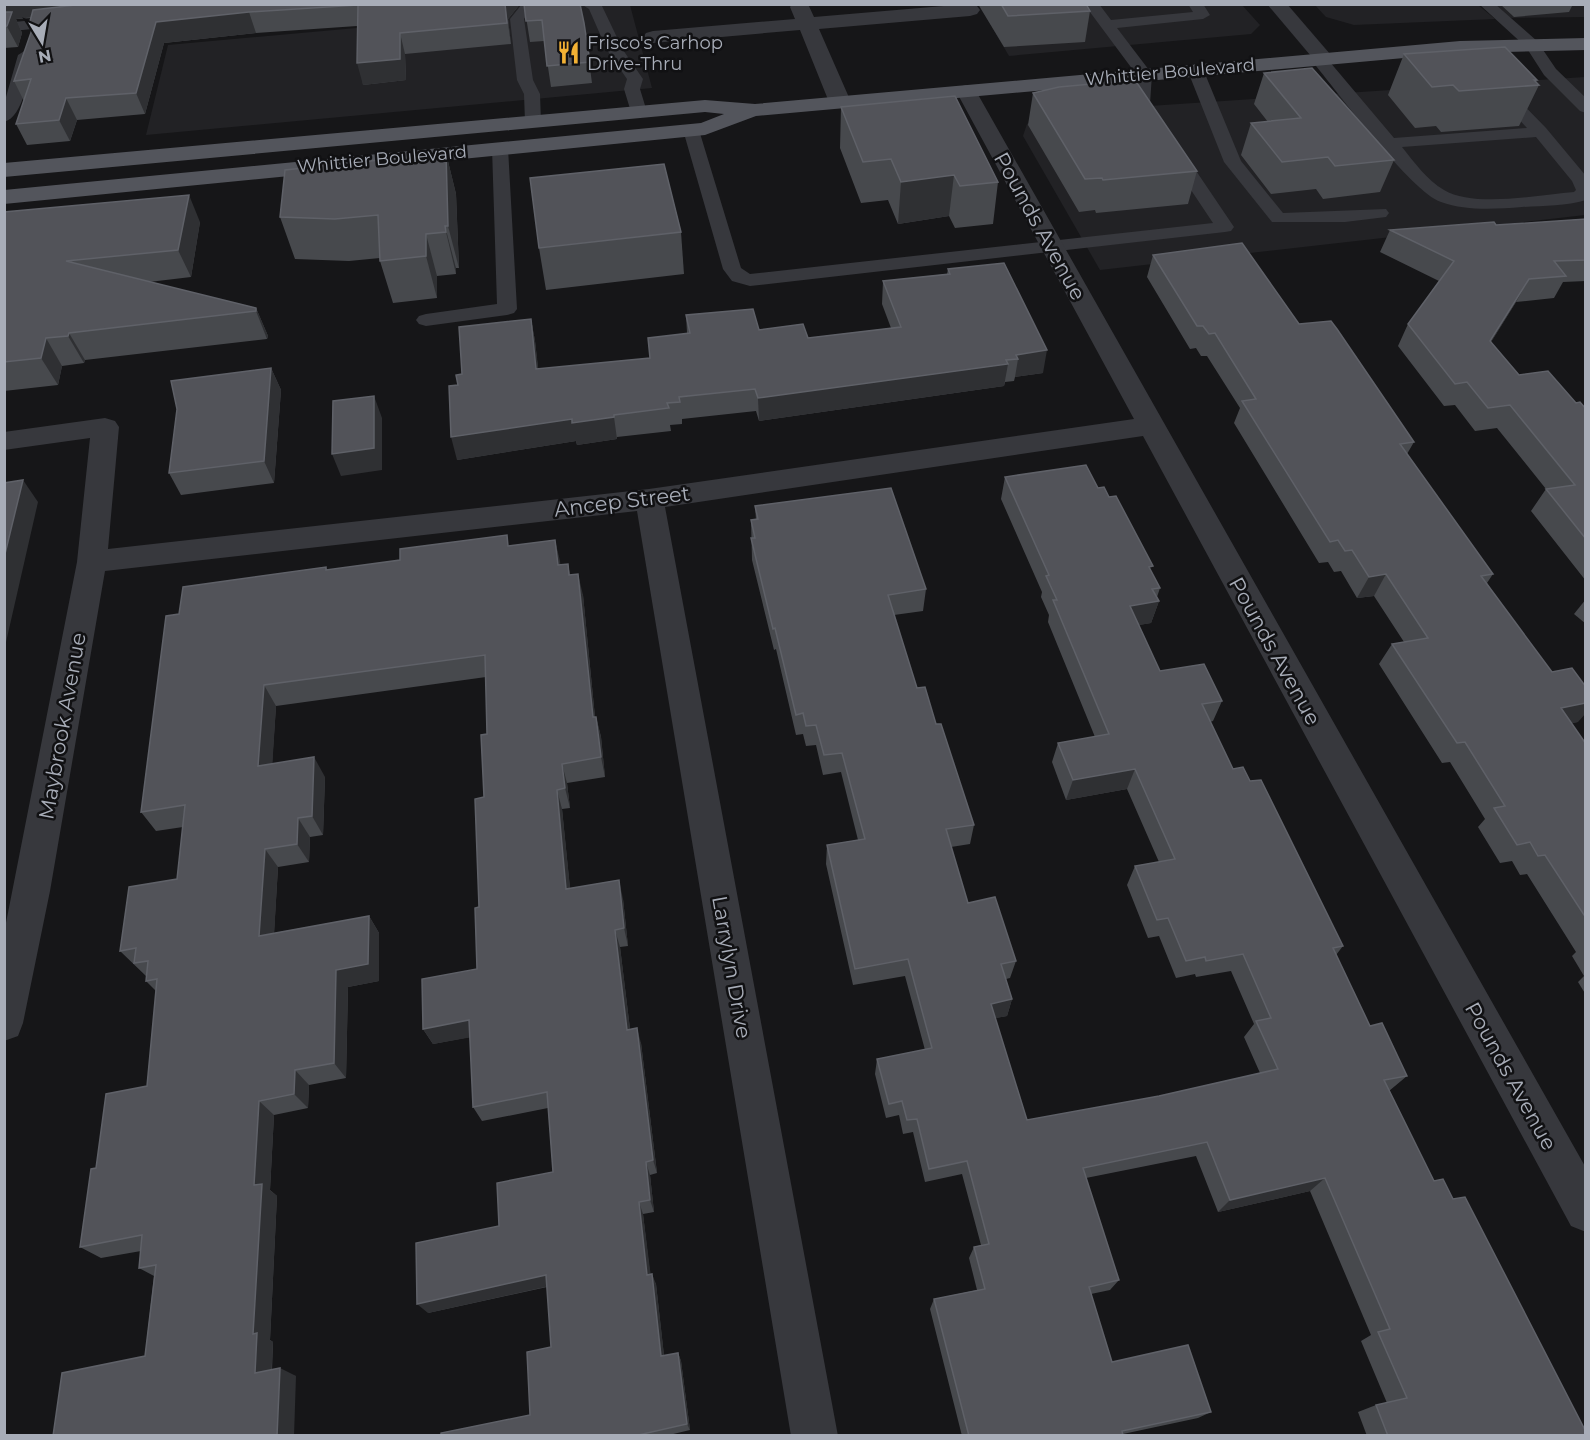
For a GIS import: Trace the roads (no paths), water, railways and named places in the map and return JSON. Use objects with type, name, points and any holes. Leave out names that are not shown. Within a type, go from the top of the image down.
[{"type":"main road","name":"Whittier Boulevard","points":[[4,170],[705,106],[756,110],[1321,58],[1460,47],[1586,44]]},
{"type":"main road","name":"Whittier Boulevard","points":[[4,197],[705,129],[756,110]]},
{"type":"street","points":[[799,4],[840,102]]},
{"type":"street","points":[[1276,4],[1321,58]]},
{"type":"street","points":[[653,37],[970,10]]},
{"type":"street","name":"Pounds Avenue","points":[[966,91],[1586,1211]]},
{"type":"street","name":"Ancep Street","points":[[92,562],[649,499],[1150,426]]},
{"type":"street","name":"Maybrook Avenue","points":[[4,441],[105,427],[92,562],[18,893],[4,1023]]},
{"type":"street","name":"Larrylyn Drive","points":[[649,499],[815,1436]]},
{"type":"lane","points":[[533,122],[532,94],[525,80],[517,19],[524,9],[537,4]]},
{"type":"lane","points":[[588,4],[595,6],[615,50],[635,79],[632,89],[639,112]]},
{"type":"lane","points":[[691,130],[732,269],[739,277],[750,280],[1225,227],[1142,104],[1144,74],[1091,4]]},
{"type":"lane","points":[[1107,25],[1203,15],[1195,4]]},
{"type":"lane","points":[[1486,4],[1532,44],[1550,72],[1586,108]]},
{"type":"lane","points":[[4,28],[77,20]]},
{"type":"lane","points":[[4,117],[11,110],[34,26]]},
{"type":"lane","points":[[1460,47],[1476,64]]},
{"type":"lane","points":[[1321,58],[1389,143],[1432,192],[1451,201],[1471,204],[1580,197],[1585,189],[1580,180],[1540,132],[1492,81]]},
{"type":"lane","points":[[1195,69],[1233,162],[1278,218],[1345,217],[1380,213]]},
{"type":"lane","points":[[1389,143],[1540,132]]},
{"type":"lane","points":[[426,320],[507,309],[500,148]]},
{"type":"place","name":"Frisco's Carhop Drive-Thru","points":[[569,53]]}]
